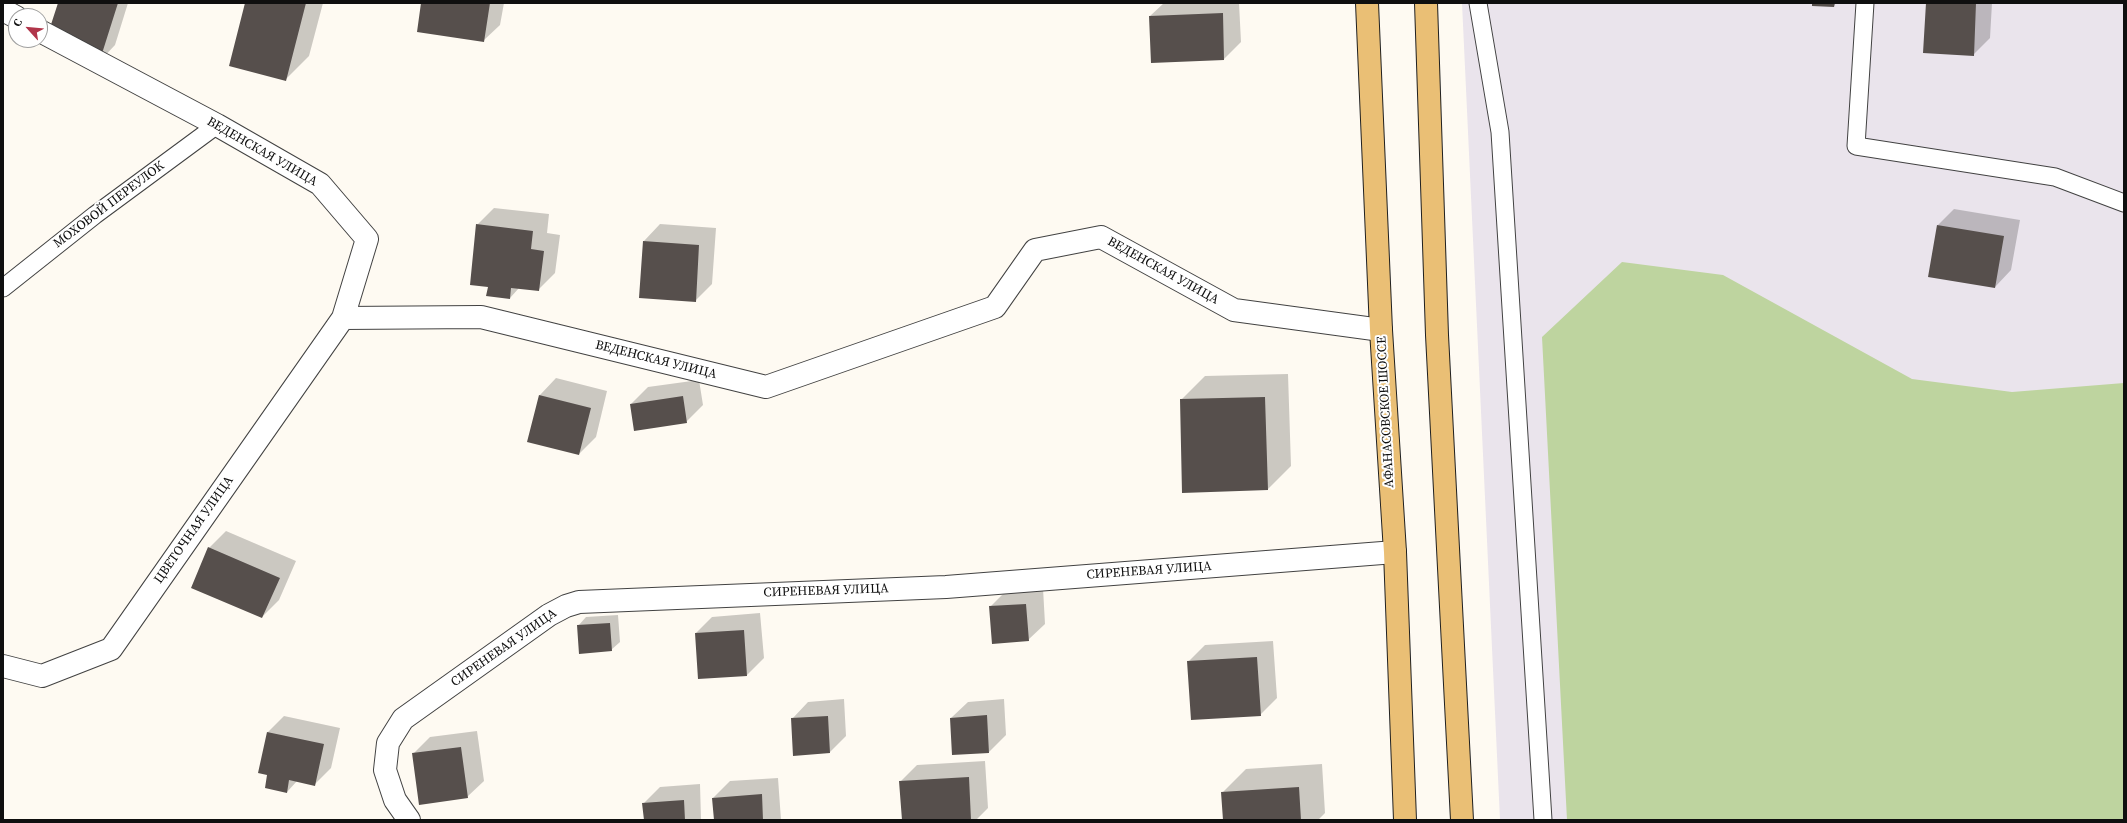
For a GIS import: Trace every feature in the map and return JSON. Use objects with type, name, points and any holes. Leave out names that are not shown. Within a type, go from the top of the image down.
[{"type":"main road","name":"АФАНАСОВСКОЕ ШОССЕ","points":[[1367,3],[1382,330],[1395,552],[1405,820]]},
{"type":"main road","points":[[1426,3],[1437,335],[1462,820]]},
{"type":"street","name":"ВЕДЕНСКАЯ УЛИЦА","points":[[48,34],[217,125],[320,184],[367,239],[343,318],[481,317],[766,387],[995,307],[1035,250],[1101,237],[1234,310],[1382,330]]},
{"type":"street","name":"ЦВЕТОЧНАЯ УЛИЦА","points":[[3,666],[42,676],[111,649],[343,318]]},
{"type":"street","name":"СИРЕНЕВАЯ УЛИЦА","points":[[409,820],[395,800],[385,770],[388,743],[403,719],[549,615],[566,606],[579,602],[946,587],[1395,552]]},
{"type":"lane","points":[[1478,3],[1500,132],[1543,820]]},
{"type":"lane","points":[[1865,3],[1856,146],[2055,178],[2124,203]]},
{"type":"lane","name":"МОХОВОЙ ПЕРЕУЛОК","points":[[3,288],[95,215],[217,125]]},
{"type":"shaded area","points":[[1462,3],[2124,3],[2124,820],[1500,820]]},
{"type":"green space","points":[[1622,262],[1723,275],[1912,379],[2012,392],[2124,383],[2124,820],[1567,820],[1542,337]]},
{"type":"building","points":[[58,3],[118,3],[99,63],[48,47],[48,34]]},
{"type":"building","points":[[245,3],[306,3],[286,81],[229,66]]},
{"type":"building","points":[[421,3],[490,3],[484,42],[417,32]]},
{"type":"building","points":[[1812,3],[1835,3],[1834,7],[1812,6]]},
{"type":"building","points":[[1926,3],[1976,3],[1974,56],[1923,53]]},
{"type":"building","points":[[1223,13],[1224,60],[1151,63],[1149,16]]},
{"type":"building","points":[[476,224],[533,231],[531,249],[544,251],[539,291],[511,288],[510,299],[486,296],[488,287],[470,285]]},
{"type":"building","points":[[1937,225],[2004,236],[1995,288],[1928,277]]},
{"type":"building","points":[[643,241],[699,245],[696,302],[639,298]]},
{"type":"building","points":[[539,395],[591,408],[579,455],[527,442]]},
{"type":"building","points":[[683,396],[687,423],[634,431],[630,404]]},
{"type":"building","points":[[1265,397],[1268,490],[1182,493],[1180,399]]},
{"type":"building","points":[[208,547],[280,578],[262,618],[191,588]]},
{"type":"building","points":[[1026,604],[1029,641],[992,644],[989,606]]},
{"type":"building","points":[[610,623],[612,651],[579,654],[577,625]]},
{"type":"building","points":[[744,630],[747,676],[698,679],[695,633]]},
{"type":"building","points":[[1257,657],[1261,716],[1191,720],[1187,661]]},
{"type":"building","points":[[987,715],[989,753],[952,755],[950,718]]},
{"type":"building","points":[[828,716],[830,753],[793,756],[791,718]]},
{"type":"building","points":[[267,732],[324,744],[315,786],[289,780],[287,793],[265,788],[267,775],[258,773]]},
{"type":"building","points":[[461,747],[468,798],[419,805],[412,753]]},
{"type":"building","points":[[969,777],[971,820],[902,820],[899,781]]},
{"type":"building","points":[[1299,787],[1301,820],[1223,820],[1221,792]]},
{"type":"building","points":[[762,794],[763,820],[714,820],[712,798]]},
{"type":"building","points":[[684,800],[685,820],[644,820],[642,803]]}]
